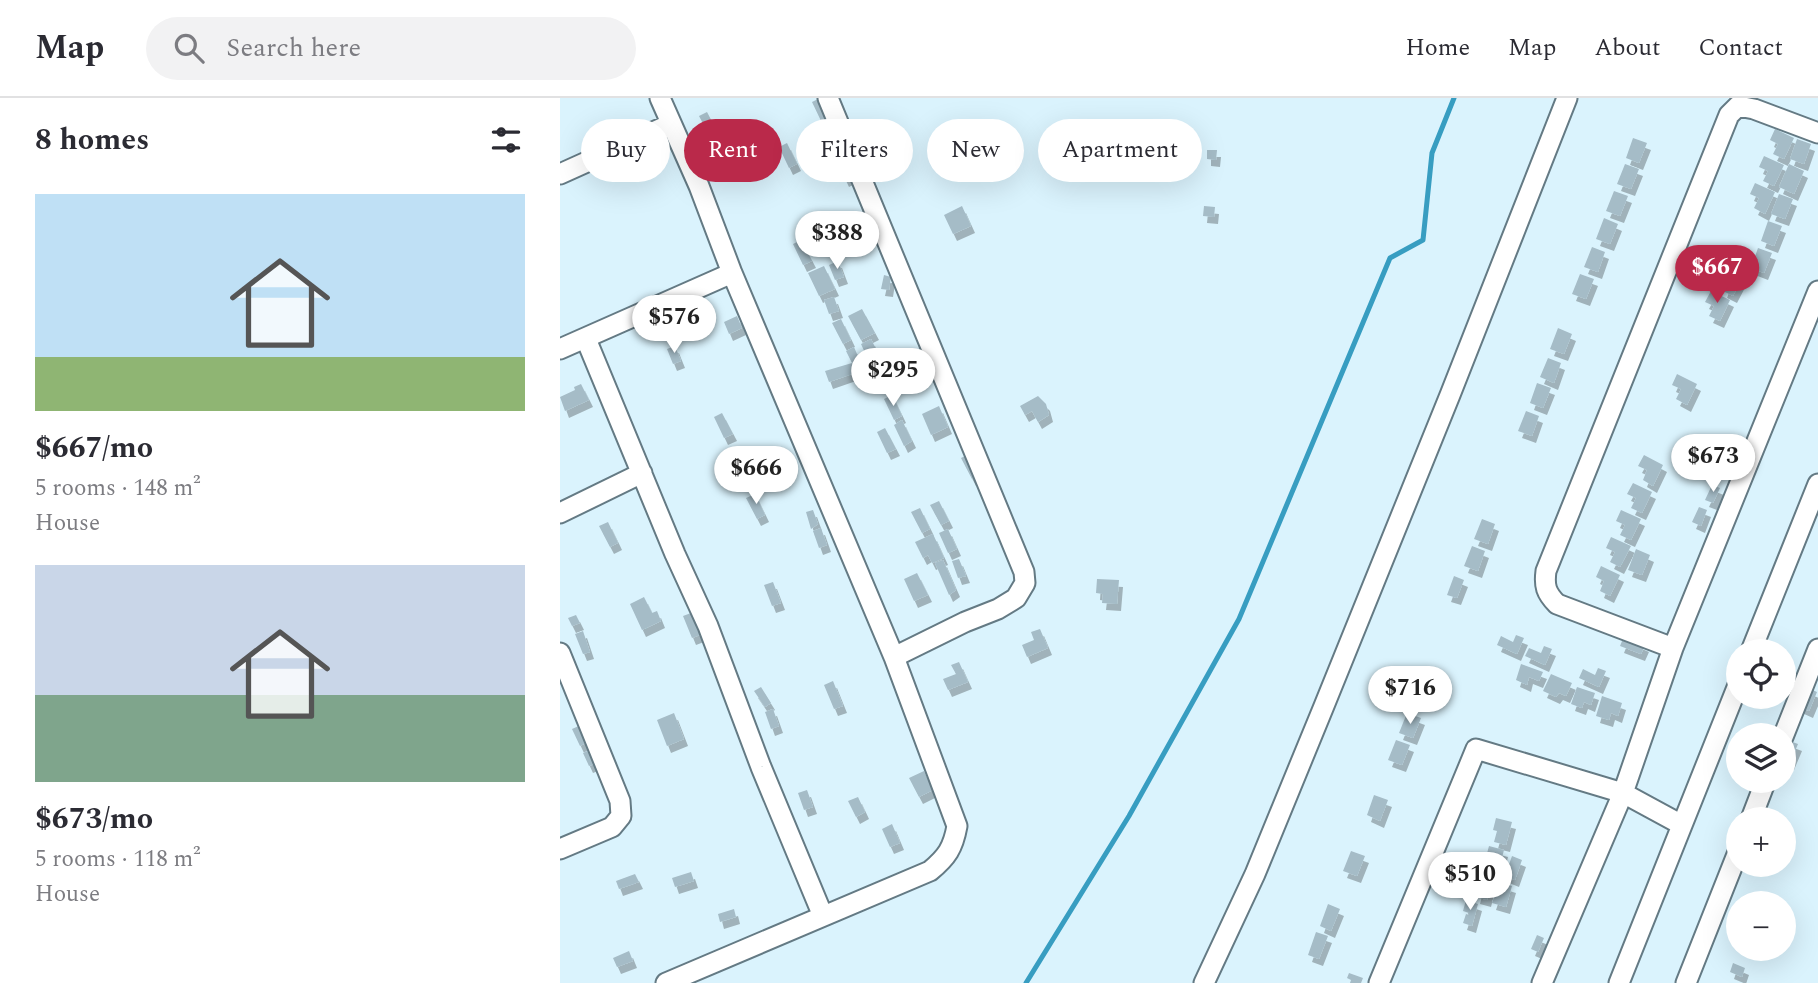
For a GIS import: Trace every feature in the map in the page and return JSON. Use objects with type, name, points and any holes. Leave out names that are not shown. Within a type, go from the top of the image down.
[{"type":"street","points":[[660,98],[894,657],[957,826],[955,839],[946,858],[930,871],[669,982]]},
{"type":"street","points":[[828,98],[1024,572],[1024,583],[1016,597],[998,610],[965,622],[894,657]]},
{"type":"street","points":[[1204,983],[1255,874],[1319,719],[1567,98]]},
{"type":"street","points":[[1673,648],[1557,604],[1548,596],[1544,585],[1546,571],[1729,115],[1738,106],[1754,109],[1818,133]]},
{"type":"street","points":[[560,174],[671,124]]},
{"type":"street","points":[[560,349],[732,273]]},
{"type":"street","points":[[1542,983],[1623,793],[1673,648],[1818,291]]},
{"type":"street","points":[[586,339],[675,554],[708,626],[761,767],[823,916]]},
{"type":"street","points":[[560,513],[642,473]]},
{"type":"street","points":[[1756,639],[1818,484]]},
{"type":"street","points":[[1789,723],[1818,649]]},
{"type":"street","points":[[560,653],[620,801],[621,816],[612,827],[560,849]]},
{"type":"street","points":[[1619,983],[1728,709]]},
{"type":"street","points":[[1379,983],[1475,749],[1623,793],[1682,825]]},
{"type":"street","points":[[1686,983],[1728,877]]},
{"type":"building","points":[[820,98],[830,119],[820,119],[812,102]]},
{"type":"building","points":[[707,112],[711,119],[701,119],[699,116]]},
{"type":"building","points":[[1775,129],[1794,138],[1784,159],[1773,154],[1778,144],[1770,140]]},
{"type":"building","points":[[1633,138],[1647,143],[1639,163],[1626,158]]},
{"type":"building","points":[[1797,139],[1811,144],[1804,164],[1790,159]]},
{"type":"building","points":[[787,143],[796,164],[789,168],[782,153],[782,146]]},
{"type":"building","points":[[1207,150],[1217,150],[1216,160],[1207,159]]},
{"type":"building","points":[[1764,156],[1784,165],[1774,186],[1763,181],[1768,171],[1759,167]]},
{"type":"building","points":[[1625,164],[1639,169],[1631,189],[1617,184]]},
{"type":"building","points":[[1789,164],[1804,171],[1794,194],[1779,187]]},
{"type":"building","points":[[1755,183],[1775,192],[1765,214],[1754,208],[1759,198],[1750,194]]},
{"type":"building","points":[[1614,191],[1628,196],[1620,216],[1606,211]]},
{"type":"building","points":[[1779,194],[1793,199],[1785,219],[1771,214]]},
{"type":"building","points":[[962,206],[971,226],[953,234],[944,215]]},
{"type":"building","points":[[1204,206],[1215,207],[1214,217],[1203,216]]},
{"type":"building","points":[[1604,218],[1618,224],[1610,244],[1596,239]]},
{"type":"building","points":[[1768,221],[1782,226],[1774,246],[1761,241]]},
{"type":"building","points":[[801,240],[812,261],[803,265],[793,244]]},
{"type":"building","points":[[1592,247],[1605,252],[1598,272],[1584,267]]},
{"type":"building","points":[[1758,248],[1772,253],[1764,273],[1751,268]]},
{"type":"building","points":[[838,261],[844,277],[835,280],[829,265]]},
{"type":"building","points":[[824,266],[835,289],[819,296],[808,273]]},
{"type":"building","points":[[1724,266],[1744,275],[1733,296],[1723,291],[1727,281],[1719,277]]},
{"type":"building","points":[[1580,274],[1594,279],[1586,299],[1572,294]]},
{"type":"building","points":[[884,275],[891,277],[889,290],[881,289]]},
{"type":"building","points":[[1711,291],[1730,300],[1720,321],[1709,316],[1714,306],[1705,302]]},
{"type":"building","points":[[834,297],[839,311],[829,314],[824,300]]},
{"type":"building","points":[[862,309],[875,333],[861,340],[848,316]]},
{"type":"building","points":[[737,316],[742,328],[729,334],[724,322]]},
{"type":"building","points":[[841,319],[851,340],[843,344],[832,323]]},
{"type":"building","points":[[1558,328],[1572,334],[1564,354],[1550,349]]},
{"type":"building","points":[[871,339],[881,359],[870,364],[861,344]]},
{"type":"building","points":[[675,346],[681,361],[673,364],[667,349]]},
{"type":"building","points":[[854,347],[860,361],[852,363],[846,351]]},
{"type":"building","points":[[1548,358],[1561,363],[1554,383],[1540,377]]},
{"type":"building","points":[[852,363],[855,373],[829,382],[825,371]]},
{"type":"building","points":[[886,365],[892,378],[877,385],[871,372]]},
{"type":"building","points":[[1677,374],[1697,384],[1687,405],[1676,399],[1681,389],[1672,385]]},
{"type":"building","points":[[1537,383],[1551,388],[1543,408],[1530,403]]},
{"type":"building","points":[[581,384],[589,400],[565,411],[560,397]]},
{"type":"building","points":[[892,395],[902,416],[894,420],[884,399]]},
{"type":"building","points":[[1038,396],[1046,404],[1049,415],[1038,422],[1032,411],[1025,415],[1020,406]]},
{"type":"building","points":[[939,406],[948,427],[931,435],[922,414]]},
{"type":"building","points":[[1526,411],[1539,416],[1532,436],[1518,431]]},
{"type":"building","points":[[722,413],[733,434],[724,438],[714,417]]},
{"type":"building","points":[[902,420],[912,441],[904,446],[894,425]]},
{"type":"building","points":[[885,428],[896,449],[887,453],[877,432]]},
{"type":"building","points":[[969,454],[980,475],[972,479],[961,458]]},
{"type":"building","points":[[1644,455],[1663,465],[1653,486],[1643,480],[1647,470],[1638,466]]},
{"type":"building","points":[[1633,483],[1652,492],[1642,513],[1631,508],[1636,498],[1627,494]]},
{"type":"building","points":[[1712,485],[1720,488],[1713,503],[1705,500]]},
{"type":"building","points":[[755,494],[765,515],[757,519],[746,498]]},
{"type":"building","points":[[939,501],[949,521],[941,525],[930,505]]},
{"type":"building","points":[[1699,507],[1707,510],[1701,526],[1692,522]]},
{"type":"building","points":[[920,508],[930,529],[922,533],[911,512]]},
{"type":"building","points":[[813,510],[818,524],[811,529],[806,512]]},
{"type":"building","points":[[1621,510],[1641,519],[1631,540],[1620,535],[1625,525],[1616,521]]},
{"type":"building","points":[[1482,519],[1495,524],[1488,544],[1474,539]]},
{"type":"building","points":[[608,522],[618,543],[610,547],[599,526]]},
{"type":"building","points":[[821,528],[827,545],[819,548],[813,531]]},
{"type":"building","points":[[948,529],[957,549],[948,553],[939,533]]},
{"type":"building","points":[[933,534],[944,558],[932,563],[928,555],[923,558],[915,542]]},
{"type":"building","points":[[1611,537],[1631,546],[1620,567],[1610,562],[1615,552],[1606,548]]},
{"type":"building","points":[[1472,546],[1485,551],[1478,571],[1464,566]]},
{"type":"building","points":[[1636,549],[1650,555],[1642,575],[1628,570]]},
{"type":"building","points":[[959,559],[966,576],[958,578],[952,561]]},
{"type":"building","points":[[943,560],[956,590],[949,595],[935,563]]},
{"type":"building","points":[[1601,566],[1620,575],[1610,596],[1600,591],[1604,581],[1596,577]]},
{"type":"building","points":[[917,573],[928,595],[914,601],[904,579]]},
{"type":"building","points":[[1454,576],[1464,580],[1457,598],[1447,595]]},
{"type":"building","points":[[1097,579],[1119,580],[1117,604],[1102,603],[1103,594],[1096,593]]},
{"type":"building","points":[[773,582],[781,603],[772,606],[764,585]]},
{"type":"building","points":[[644,597],[652,613],[657,611],[661,621],[642,630],[630,604]]},
{"type":"building","points":[[691,613],[700,635],[692,638],[683,616]]},
{"type":"building","points":[[576,615],[580,623],[572,626],[568,618]]},
{"type":"building","points":[[1040,629],[1048,648],[1027,657],[1022,645],[1034,640],[1031,632]]},
{"type":"building","points":[[583,631],[590,652],[583,654],[575,634]]},
{"type":"building","points":[[1516,635],[1524,638],[1517,654],[1497,645],[1501,636],[1513,642]]},
{"type":"building","points":[[1624,636],[1645,645],[1641,654],[1620,646]]},
{"type":"building","points":[[1544,646],[1552,649],[1545,665],[1525,656],[1529,648],[1541,653]]},
{"type":"building","points":[[959,662],[968,682],[948,690],[943,679],[956,674],[951,665]]},
{"type":"building","points":[[1521,664],[1543,672],[1539,681],[1529,677],[1527,685],[1516,680]]},
{"type":"building","points":[[1598,668],[1606,671],[1599,687],[1579,678],[1583,669],[1595,675]]},
{"type":"building","points":[[1551,674],[1572,683],[1566,696],[1559,693],[1556,697],[1543,691]]},
{"type":"building","points":[[833,681],[843,706],[834,709],[824,685]]},
{"type":"building","points":[[761,687],[771,703],[765,707],[754,691]]},
{"type":"building","points":[[1577,687],[1595,693],[1591,705],[1584,702],[1582,708],[1571,704]]},
{"type":"building","points":[[1806,687],[1817,692],[1809,711],[1798,706]]},
{"type":"building","points":[[1602,696],[1622,703],[1618,716],[1611,713],[1609,720],[1596,716]]},
{"type":"building","points":[[773,709],[779,726],[771,729],[765,712]]},
{"type":"building","points":[[674,713],[684,739],[667,746],[657,720]]},
{"type":"building","points":[[1407,713],[1421,718],[1413,738],[1399,733]]},
{"type":"building","points":[[581,725],[588,742],[580,746],[572,729]]},
{"type":"building","points":[[1396,740],[1410,745],[1402,765],[1388,760]]},
{"type":"building","points":[[593,749],[599,762],[589,766],[583,753]]},
{"type":"building","points":[[924,771],[933,790],[919,797],[909,778]]},
{"type":"building","points":[[807,790],[813,807],[804,810],[798,793]]},
{"type":"building","points":[[1374,795],[1388,800],[1380,821],[1367,815]]},
{"type":"building","points":[[858,797],[865,812],[856,817],[848,801]]},
{"type":"building","points":[[1496,818],[1512,822],[1506,845],[1494,842]]},
{"type":"building","points":[[892,824],[900,843],[890,847],[882,829]]},
{"type":"building","points":[[1489,846],[1504,850],[1498,873],[1486,870]]},
{"type":"building","points":[[1351,851],[1365,856],[1357,876],[1343,871]]},
{"type":"building","points":[[1512,856],[1522,860],[1515,880],[1505,876]]},
{"type":"building","points":[[691,872],[694,881],[675,887],[672,878]]},
{"type":"building","points":[[1478,872],[1493,876],[1487,900],[1476,897]]},
{"type":"building","points":[[635,874],[639,882],[619,889],[616,881]]},
{"type":"building","points":[[1499,882],[1512,886],[1506,907],[1492,903]]},
{"type":"building","points":[[1466,900],[1478,904],[1472,926],[1463,923],[1466,914],[1469,915],[1463,911]]},
{"type":"building","points":[[1328,904],[1340,909],[1331,931],[1320,926]]},
{"type":"building","points":[[734,909],[736,917],[720,922],[718,914]]},
{"type":"building","points":[[1316,932],[1328,936],[1319,959],[1308,955]]},
{"type":"building","points":[[1537,935],[1544,938],[1538,952],[1531,949]]},
{"type":"building","points":[[629,951],[633,961],[617,967],[613,958]]},
{"type":"building","points":[[1733,963],[1745,968],[1742,977],[1730,972]]},
{"type":"building","points":[[1349,973],[1363,978],[1361,983],[1350,983],[1351,980],[1347,978]]},
{"type":"waterway","points":[[1026,983],[1129,816],[1239,619],[1390,258],[1423,240],[1432,153],[1454,98]]}]
